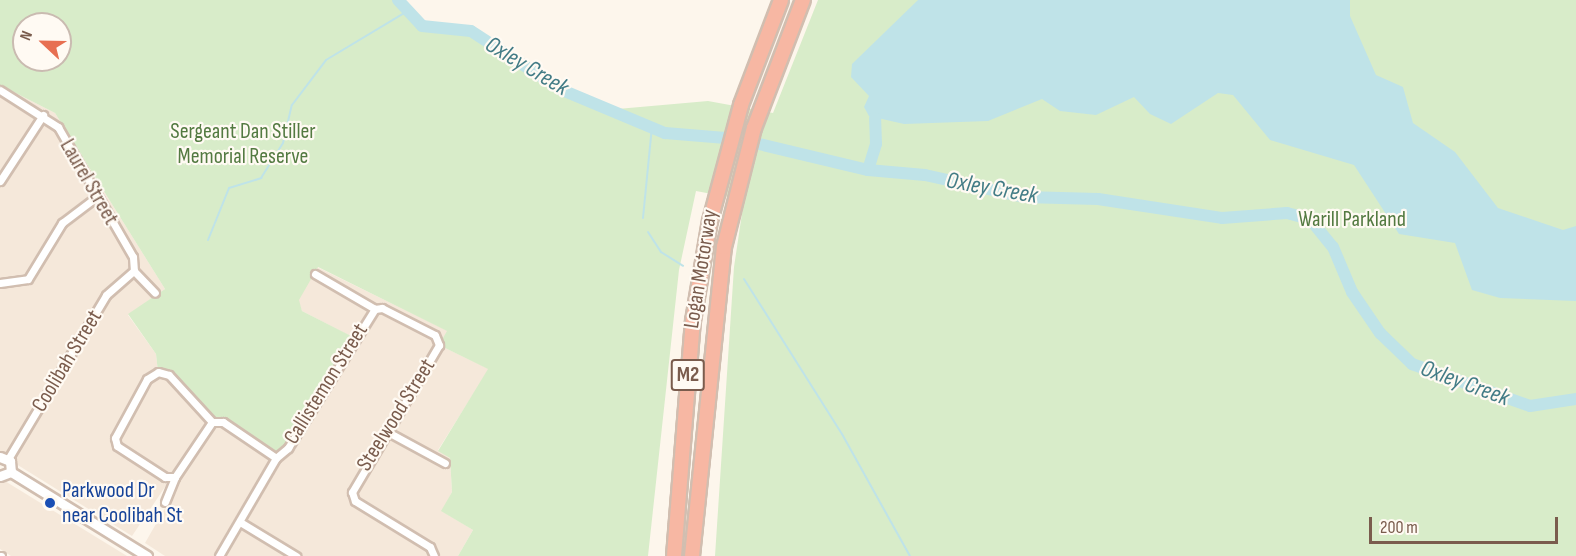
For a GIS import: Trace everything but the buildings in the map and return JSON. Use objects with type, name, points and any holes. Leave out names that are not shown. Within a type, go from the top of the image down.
[{"type":"highway","name":"Logan Motorway","points":[[674,556],[693,321],[716,196],[741,105],[781,0]]},
{"type":"highway","name":"Logan Motorway","points":[[692,556],[716,295],[734,201],[760,110],[802,0]]},
{"type":"street","name":"Laurel Street","points":[[0,90],[43,115],[58,127],[95,198],[133,257],[134,271],[155,293]]},
{"type":"street","points":[[0,181],[43,115]]},
{"type":"street","points":[[0,283],[28,279],[62,223],[95,198]]},
{"type":"street","name":"Coolibah Street","points":[[4,458],[106,295],[134,271]]},
{"type":"street","points":[[315,274],[375,309]]},
{"type":"street","name":"Steelwood Street","points":[[375,309],[382,308],[435,335],[439,345],[386,431],[352,492],[355,501],[430,547],[434,556],[443,556]]},
{"type":"street","name":"Callistemon Street","points":[[219,556],[276,458],[288,448],[375,309]]},
{"type":"street","points":[[174,477],[165,477],[117,446],[116,429],[147,379],[158,372],[169,375],[212,422],[223,422],[276,458]]},
{"type":"street","points":[[165,502],[175,486],[174,477],[212,422]]},
{"type":"street","points":[[386,431],[446,463]]},
{"type":"street","points":[[4,458],[11,472],[131,552],[147,556]]},
{"type":"street","points":[[0,476],[11,472]]},
{"type":"street","points":[[240,522],[296,556]]},
{"type":"shaded area","points":[[0,85],[55,113],[165,289],[128,315],[156,354],[158,372],[354,338],[302,311],[298,300],[317,267],[448,331],[439,345],[489,369],[438,450],[450,458],[452,492],[442,511],[473,530],[458,556],[165,556],[145,543],[176,489],[167,484],[132,536],[0,454]]},
{"type":"shaded area","points":[[0,478],[127,556],[11,556],[0,549]]},
{"type":"green space","points":[[0,0],[398,0],[422,26],[471,31],[562,90],[606,110],[708,101],[773,113],[818,0],[1576,0],[1576,556],[715,556],[734,267],[744,200],[696,191],[679,270],[648,556],[458,556],[473,530],[441,511],[452,492],[450,458],[438,451],[488,369],[439,345],[447,331],[318,267],[299,300],[302,311],[355,338],[288,448],[276,458],[223,422],[212,422],[169,375],[158,372],[156,354],[128,314],[165,289],[55,113],[0,85]]},
{"type":"water","points":[[918,0],[1350,0],[1350,16],[1376,75],[1403,87],[1413,123],[1455,152],[1498,208],[1563,230],[1576,226],[1576,301],[1500,298],[1472,290],[1455,243],[1399,234],[1354,165],[1270,140],[1233,95],[1218,93],[1171,124],[1150,114],[1134,97],[1096,115],[1060,111],[1042,99],[988,121],[904,124],[869,116],[864,107],[869,96],[851,77],[852,64]]},
{"type":"waterway","name":"Oxley Creek","points":[[398,0],[422,26],[471,31],[562,90],[665,133],[738,139],[868,170],[925,175],[1024,197],[1098,199],[1222,218],[1287,213],[1310,219],[1333,247],[1352,292],[1380,333],[1412,364],[1530,406],[1576,399]]},
{"type":"waterway","points":[[208,240],[229,188],[261,178],[283,143],[292,105],[326,60],[406,12]]},
{"type":"waterway","points":[[868,170],[876,144],[875,118]]},
{"type":"waterway","points":[[643,218],[652,127]]},
{"type":"waterway","points":[[648,232],[661,252],[683,266]]},
{"type":"waterway","points":[[744,279],[842,434],[910,556]]},
{"type":"place","name":"Parkwood Dr near Coolibah St","points":[[50,503]]},
{"type":"park label","name":"Sergeant Dan Stiller Memorial Reserve","points":[[243,144]]},
{"type":"park label","name":"Warill Parkland","points":[[1352,220]]}]
